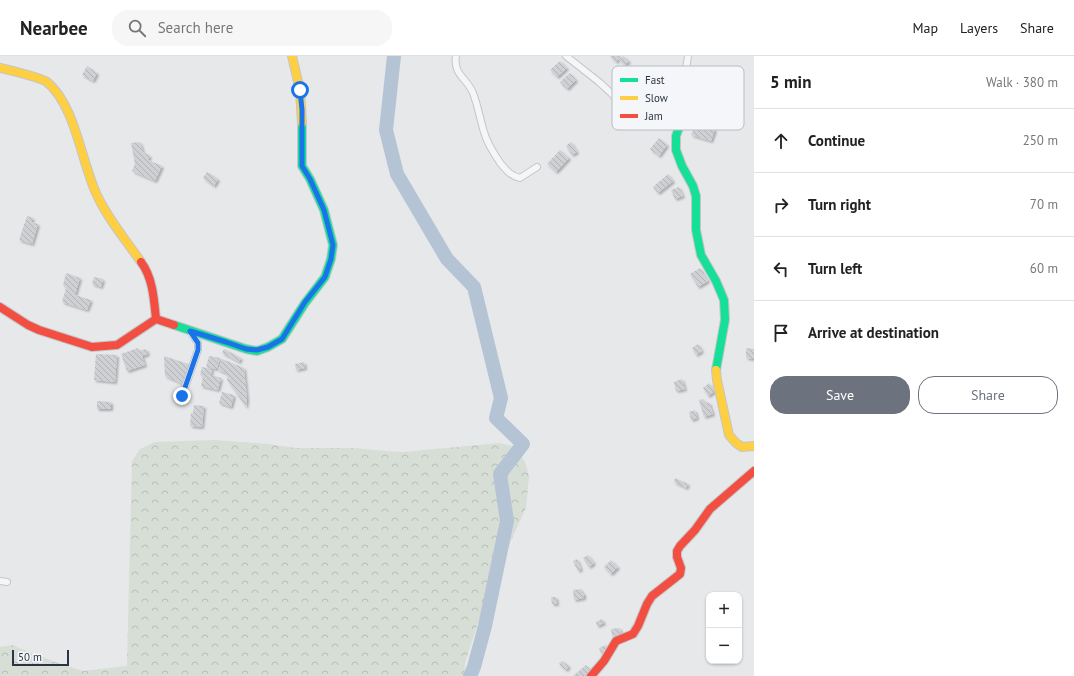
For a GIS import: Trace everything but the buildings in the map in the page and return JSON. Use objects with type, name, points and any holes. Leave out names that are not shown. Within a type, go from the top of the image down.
[{"type":"street","points":[[156,319],[246,349],[257,350],[268,347],[282,339],[305,302],[325,277],[331,259],[333,245],[324,210],[310,179],[302,166],[300,90],[292,56]]},
{"type":"street","points":[[456,56],[455,64],[457,70],[473,91],[484,132],[493,153],[508,173],[514,177],[520,178],[537,167]]},
{"type":"street","points":[[566,56],[612,94]]},
{"type":"street","points":[[686,66],[688,56]]},
{"type":"street","points":[[0,68],[46,81],[63,100],[97,195],[112,220],[147,270],[153,292],[156,319]]},
{"type":"street","points":[[678,130],[676,136],[676,150],[682,166],[693,186],[696,196],[696,230],[701,255],[724,300],[725,320],[716,369],[729,435],[742,447],[754,446]]},
{"type":"street","points":[[0,307],[28,325],[39,330],[92,347],[117,345],[156,319]]},
{"type":"street","points":[[182,396],[198,350],[198,343],[190,331]]},
{"type":"street","points":[[591,676],[604,660],[616,641],[633,634],[645,607],[653,596],[662,586],[680,574],[681,568],[677,557],[677,551],[680,546],[695,530],[710,510],[754,471]]},
{"type":"street","points":[[0,581],[7,582]]},
{"type":"green space","points":[[214,440],[268,444],[296,448],[353,448],[403,452],[499,443],[512,446],[517,450],[525,462],[529,476],[526,508],[491,584],[465,663],[464,676],[0,676],[0,647],[12,645],[83,671],[127,666],[132,461],[140,449],[155,442]]},
{"type":"waterway","points":[[394,56],[386,130],[397,174],[447,259],[474,287],[501,398],[496,418],[523,444],[500,474],[507,521],[485,626],[474,667],[470,676]]},
{"type":"traffic: fast","points":[[174,325],[246,349],[257,351],[282,339],[305,303],[325,277],[331,259],[333,245],[324,210],[310,179],[302,166],[302,123]]},
{"type":"traffic: fast","points":[[678,130],[676,136],[676,150],[682,166],[693,186],[696,196],[696,230],[701,255],[716,281],[724,300],[725,320],[716,370]]},
{"type":"traffic: slow","points":[[292,56],[300,90],[302,123]]},
{"type":"traffic: slow","points":[[0,68],[44,80],[57,92],[71,119],[91,180],[100,202],[141,262]]},
{"type":"traffic: slow","points":[[716,370],[729,435],[742,447],[754,446]]},
{"type":"traffic: jam","points":[[141,262],[148,275],[154,297],[156,319]]},
{"type":"traffic: jam","points":[[0,307],[28,325],[39,330],[92,347],[117,345],[156,319],[174,325]]},
{"type":"traffic: jam","points":[[591,676],[604,661],[616,641],[633,634],[652,596],[680,574],[681,568],[677,557],[677,551],[680,546],[695,530],[710,509],[754,471]]},
{"type":"route","points":[[182,396],[198,350],[198,343],[190,331],[246,349],[257,350],[268,347],[282,339],[305,302],[325,277],[331,259],[333,245],[324,210],[310,179],[302,166],[302,110],[300,90]]}]
